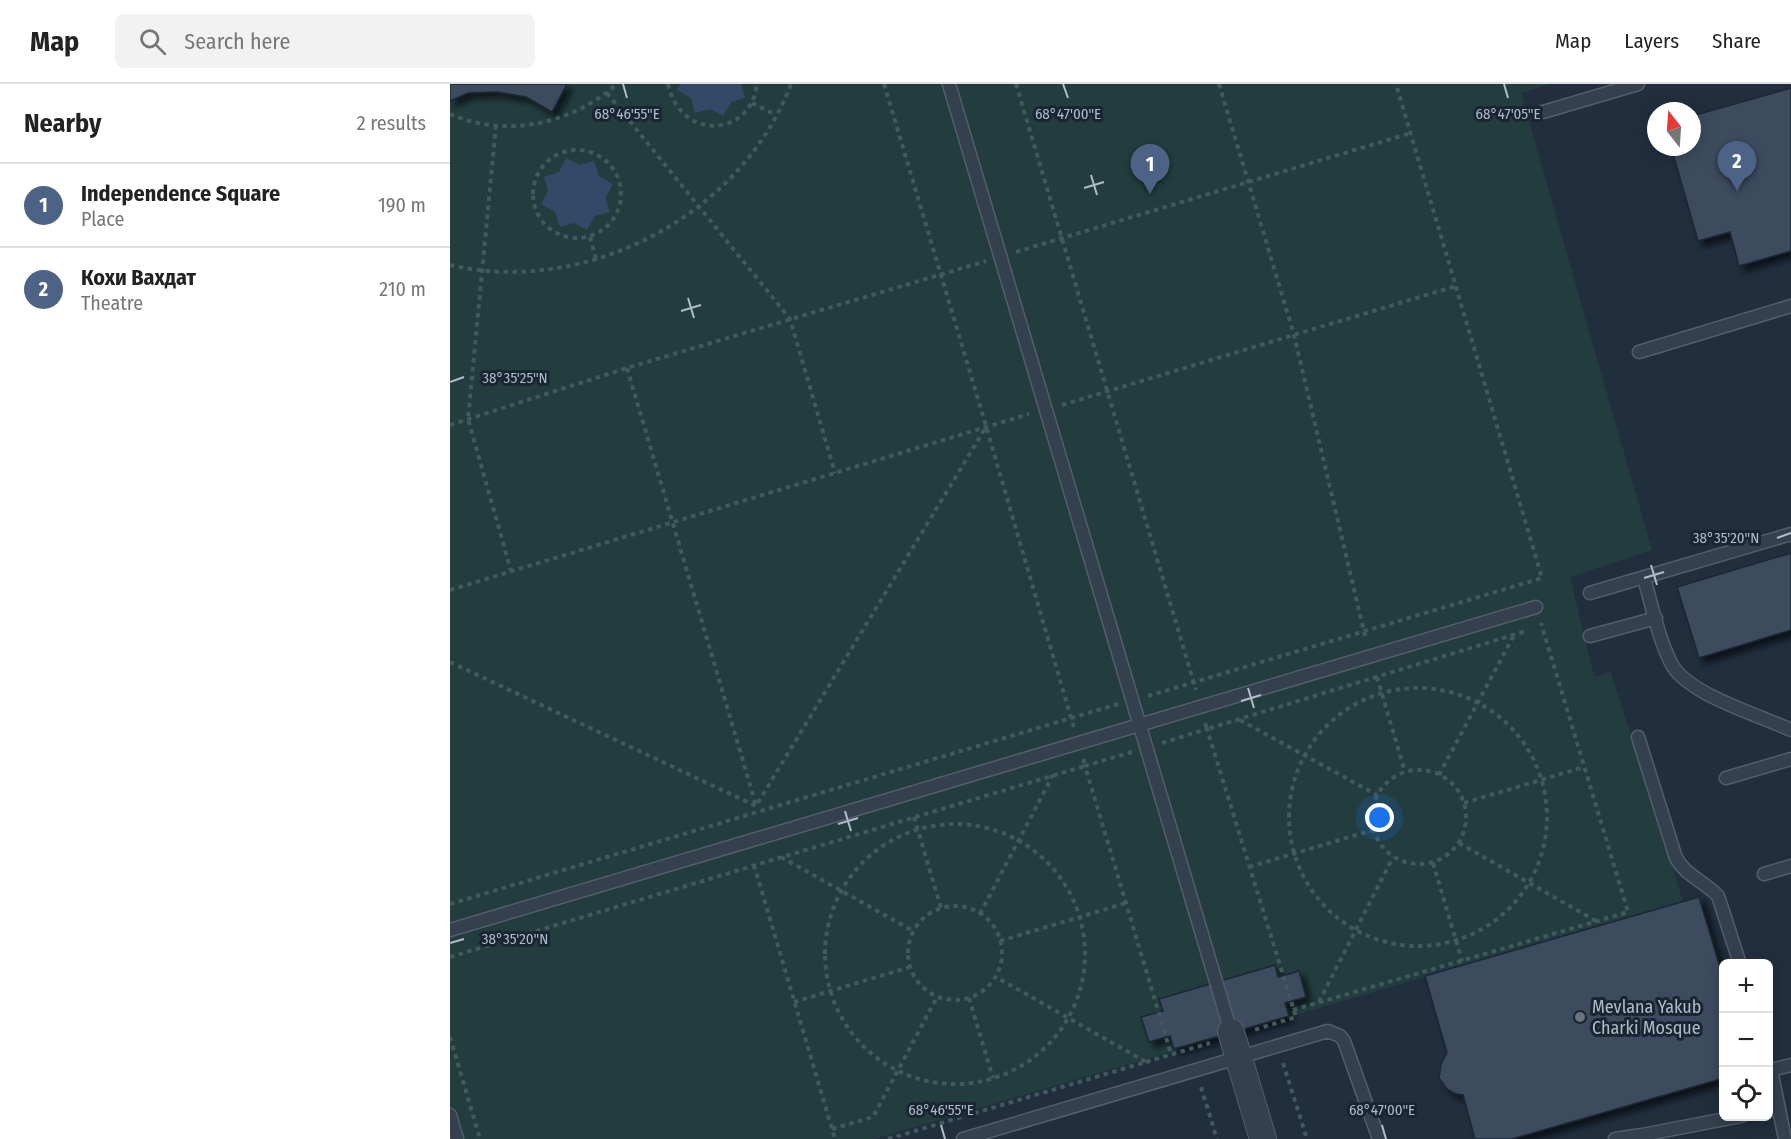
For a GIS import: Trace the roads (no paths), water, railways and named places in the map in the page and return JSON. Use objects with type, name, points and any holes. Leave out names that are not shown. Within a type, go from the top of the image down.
[{"type":"street","points":[[1232,1032],[1263,1139]]},
{"type":"lane","points":[[949,84],[1232,1032]]},
{"type":"lane","points":[[1543,112],[1638,84]]},
{"type":"lane","points":[[1640,352],[1791,306]]},
{"type":"lane","points":[[1590,593],[1791,534]]},
{"type":"lane","points":[[1644,578],[1671,664],[1686,681],[1706,693],[1791,730]]},
{"type":"lane","points":[[450,930],[1536,607]]},
{"type":"lane","points":[[1590,636],[1656,618]]},
{"type":"lane","points":[[1638,737],[1676,858],[1687,874],[1718,896],[1739,959]]},
{"type":"lane","points":[[1726,778],[1791,759]]},
{"type":"lane","points":[[1764,874],[1791,866]]},
{"type":"lane","points":[[963,1139],[1328,1031],[1340,1036],[1350,1056],[1379,1139]]},
{"type":"lane","points":[[1773,1066],[1791,1065]]},
{"type":"lane","points":[[1770,1067],[1774,1110],[1785,1139]]},
{"type":"lane","points":[[450,1115],[457,1139]]},
{"type":"lane","points":[[1615,1139],[1642,1137],[1719,1121]]},
{"type":"water","points":[[680,84],[741,84],[745,98],[731,102],[723,116],[710,109],[695,113],[691,98],[677,90]]},
{"type":"water","points":[[566,158],[580,165],[594,161],[599,176],[613,184],[605,198],[610,212],[595,216],[587,230],[574,223],[560,227],[555,212],[541,204],[548,191],[544,177],[559,172]]},
{"type":"place","name":"Кохи Вахдат","points":[[1737,191]]},
{"type":"place","name":"Independence Square","points":[[1150,194]]},
{"type":"place","name":"Mevlana Yakub Charki Mosque","points":[[1580,1017]]}]
